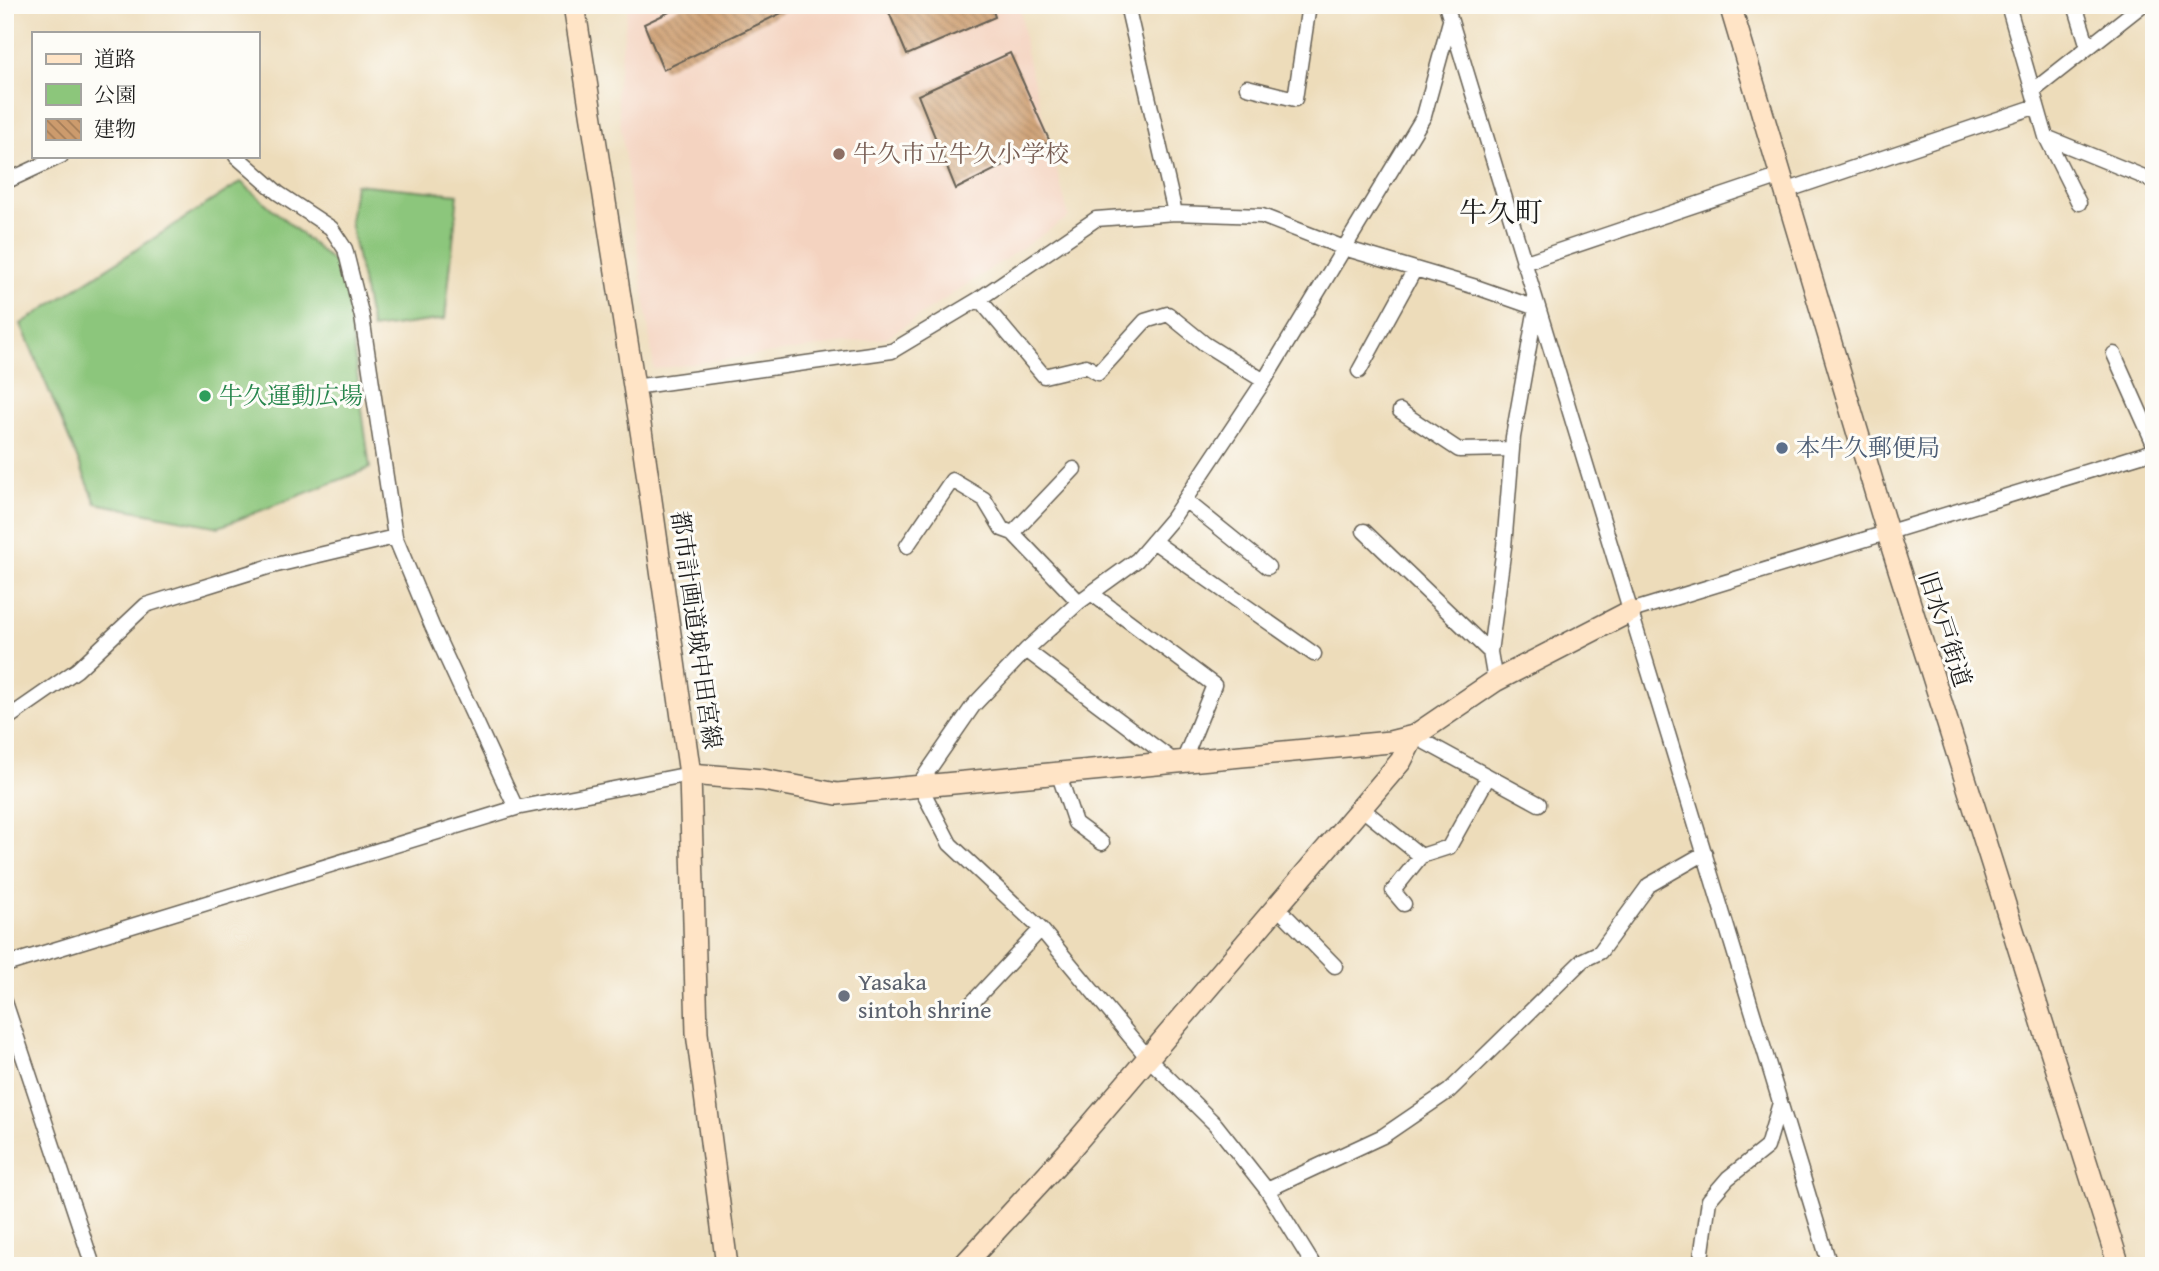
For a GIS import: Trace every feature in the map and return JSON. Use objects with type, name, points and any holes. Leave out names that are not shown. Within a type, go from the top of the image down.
[{"type":"street","points":[[1127,5],[1175,213]]},
{"type":"street","points":[[1247,87],[1295,99],[1309,5]]},
{"type":"street","points":[[1446,5],[1522,263],[1830,1266]]},
{"type":"street","name":"旧水戸街道","points":[[1730,5],[1887,531],[2119,1266]]},
{"type":"street","points":[[2008,5],[2046,137],[2079,204]]},
{"type":"street","points":[[2075,5],[2088,47]]},
{"type":"street","points":[[2033,91],[2142,5]]},
{"type":"street","name":"都市計画道城中田宮線","points":[[576,9],[690,774],[697,1033],[727,1266]]},
{"type":"street","points":[[919,784],[973,706],[1026,650],[1085,598],[1137,560],[1185,500],[1264,381],[1424,116],[1450,21]]},
{"type":"street","points":[[1522,263],[2037,106]]},
{"type":"street","points":[[2046,137],[2154,181]]},
{"type":"street","points":[[5,182],[57,158]]},
{"type":"street","points":[[238,158],[278,193],[331,228],[345,249],[362,317],[381,458],[395,537],[432,626],[516,808]]},
{"type":"street","points":[[634,387],[892,351],[979,299],[1096,219],[1175,213],[1262,216],[1344,248],[1536,308]]},
{"type":"street","points":[[1359,371],[1415,269]]},
{"type":"street","points":[[979,299],[1044,376],[1086,366],[1098,373],[1145,321],[1168,314],[1205,344],[1264,381]]},
{"type":"street","points":[[1495,681],[1490,652],[1504,547],[1512,449],[1536,308]]},
{"type":"street","points":[[2115,354],[2154,444]]},
{"type":"street","points":[[1401,411],[1459,450],[1512,449]]},
{"type":"street","points":[[5,965],[516,808],[690,774],[763,780],[837,794],[919,784],[1390,742],[1414,736],[1495,681],[1631,611],[2154,451]]},
{"type":"street","points":[[1013,533],[1074,469]]},
{"type":"street","points":[[907,546],[952,480],[984,499],[1002,529],[1013,533],[1085,598],[1214,685],[1179,762]]},
{"type":"street","points":[[1185,500],[1268,567]]},
{"type":"street","points":[[1364,531],[1490,652]]},
{"type":"street","points":[[5,720],[76,670],[146,606],[268,567],[395,537]]},
{"type":"street","points":[[1153,541],[1314,654]]},
{"type":"street","points":[[1026,650],[1179,762]]},
{"type":"street","points":[[1414,736],[1539,804]]},
{"type":"street","points":[[964,1266],[1148,1058],[1401,761],[1414,736]]},
{"type":"street","points":[[1058,772],[1075,823],[1102,843]]},
{"type":"street","points":[[1404,904],[1393,891],[1421,856],[1449,847],[1488,776]]},
{"type":"street","points":[[919,784],[950,844],[1041,929],[1148,1058],[1216,1124],[1267,1190],[1314,1266]]},
{"type":"street","points":[[1361,808],[1421,856]]},
{"type":"street","points":[[1267,1190],[1383,1136],[1449,1091],[1583,960],[1600,951],[1649,885],[1705,853]]},
{"type":"street","points":[[1277,907],[1335,966]]},
{"type":"street","points":[[969,1006],[1041,929]]},
{"type":"street","points":[[5,1002],[93,1266]]},
{"type":"street","points":[[1700,1266],[1709,1200],[1728,1178],[1767,1147],[1781,1102]]},
{"type":"shaded area","name":"牛久市立牛久小学校","points":[[628,5],[1020,5],[1026,52],[1069,217],[886,338],[654,369],[616,92]]},
{"type":"green space","name":"牛久運動広場","points":[[241,182],[343,270],[370,468],[219,527],[96,503],[21,324]]},
{"type":"green space","name":"牛久運動広場","points":[[355,184],[458,194],[445,319],[372,329],[350,222]]},
{"type":"building","points":[[684,5],[798,5],[663,70],[644,24]]},
{"type":"building","points":[[900,5],[991,5],[995,17],[907,55],[888,10]]},
{"type":"building","points":[[1010,53],[1050,142],[956,189],[918,95]]},
{"type":"place","name":"牛久市立牛久小学校","points":[[839,154]]},
{"type":"place","name":"牛久運動広場","points":[[205,396]]},
{"type":"place","name":"本牛久郵便局","points":[[1782,448]]},
{"type":"place","name":"Yasaka sintoh shrine","points":[[844,996]]},
{"type":"district","name":"牛久町","points":[[1501,212]]}]
